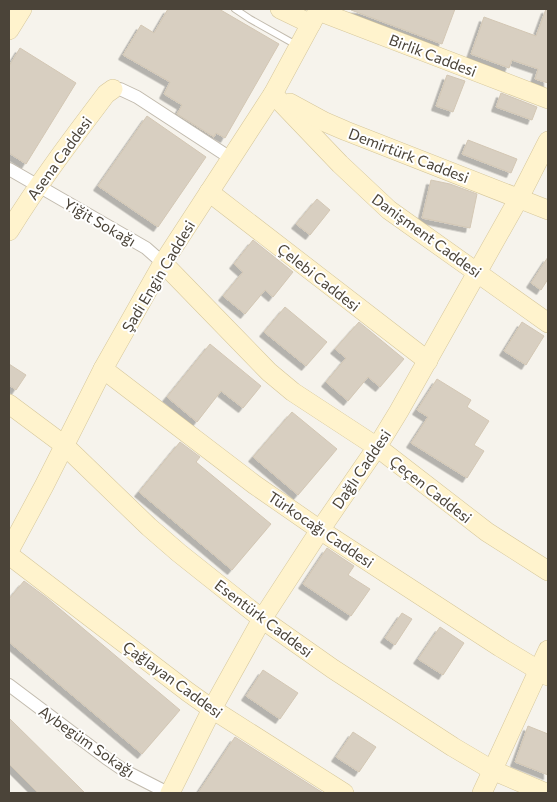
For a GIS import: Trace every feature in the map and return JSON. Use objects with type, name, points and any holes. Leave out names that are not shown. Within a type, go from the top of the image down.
[{"type":"street","points":[[9,30],[22,9]]},
{"type":"street","name":"Birlik Caddesi","points":[[280,9],[316,15],[548,100]]},
{"type":"street","name":"Şadi Engin Caddesi","points":[[9,553],[103,369],[163,263],[273,94],[316,15]]},
{"type":"street","points":[[113,89],[120,89],[137,97],[232,159]]},
{"type":"street","name":"Asena Caddesi","points":[[9,231],[38,186],[101,100],[113,89]]},
{"type":"street","name":"Demirtürk Caddesi","points":[[273,94],[307,113],[346,131],[548,210]]},
{"type":"street","name":"Danişment Caddesi","points":[[273,94],[340,164],[390,210],[548,323]]},
{"type":"street","name":"Dağlı Caddesi","points":[[169,793],[212,709],[262,619],[377,447],[478,272],[548,141]]},
{"type":"street","name":"Yiğit Sokağı","points":[[9,169],[146,248],[163,263]]},
{"type":"street","name":"Çelebi Caddesi","points":[[209,192],[428,361]]},
{"type":"street","name":"Çeçen Caddesi","points":[[163,263],[269,372],[287,387],[311,405],[377,447],[486,532],[548,572]]},
{"type":"street","name":"Türkocağı Caddesi","points":[[103,369],[255,485],[320,530],[543,673]]},
{"type":"street","name":"Esentürk Caddesi","points":[[9,404],[64,445],[149,527],[262,619],[404,716],[492,770],[546,793]]},
{"type":"street","name":"Çağlayan Caddesi","points":[[9,553],[188,692],[344,793]]},
{"type":"street","points":[[482,793],[492,770],[543,673],[548,650]]},
{"type":"street","name":"Aybegüm Sokağı","points":[[9,685],[125,771],[169,793]]},
{"type":"lane","points":[[235,9],[299,47]]},
{"type":"building","points":[[168,9],[219,9],[279,44],[225,138],[216,133],[214,137],[177,114],[182,105],[164,94],[170,82],[123,55],[141,25],[154,33]]},
{"type":"building","points":[[351,9],[455,9],[442,44]]},
{"type":"building","points":[[546,9],[548,9],[548,83],[535,79],[538,69],[512,60],[509,68],[471,54],[484,17],[536,36]]},
{"type":"building","points":[[20,48],[76,83],[26,164],[9,153],[9,66]]},
{"type":"building","points":[[447,75],[465,81],[453,112],[436,106]]},
{"type":"building","points":[[501,93],[537,107],[532,120],[496,107]]},
{"type":"building","points":[[147,116],[206,157],[158,227],[98,186]]},
{"type":"building","points":[[468,140],[517,159],[511,173],[462,154]]},
{"type":"building","points":[[431,180],[450,184],[477,194],[470,228],[422,218]]},
{"type":"building","points":[[317,199],[330,210],[310,235],[296,224]]},
{"type":"building","points":[[253,240],[293,272],[273,297],[265,290],[245,314],[223,296],[243,272],[234,264]]},
{"type":"building","points":[[548,257],[548,279],[541,290],[531,283]]},
{"type":"building","points":[[285,307],[327,342],[306,366],[264,332]]},
{"type":"building","points":[[359,322],[404,359],[380,387],[368,377],[348,401],[326,382],[346,358],[335,349]]},
{"type":"building","points":[[522,322],[544,336],[526,365],[504,351]]},
{"type":"building","points":[[210,344],[261,386],[243,408],[221,391],[197,422],[167,397]]},
{"type":"building","points":[[9,364],[26,375],[16,390],[9,385]]},
{"type":"building","points":[[437,379],[471,400],[467,407],[489,421],[474,445],[484,451],[467,478],[411,443],[428,417],[417,410]]},
{"type":"building","points":[[292,412],[337,449],[298,495],[253,457]]},
{"type":"building","points":[[180,442],[200,457],[196,462],[271,524],[232,570],[139,492]]},
{"type":"building","points":[[327,548],[354,566],[348,575],[370,589],[351,616],[303,584]]},
{"type":"building","points":[[24,581],[47,598],[180,710],[142,754],[9,642],[9,599]]},
{"type":"building","points":[[402,613],[412,619],[395,645],[385,638]]},
{"type":"building","points":[[440,627],[464,643],[443,675],[418,659]]},
{"type":"building","points":[[263,670],[298,693],[280,719],[246,696]]},
{"type":"building","points":[[9,718],[85,793],[38,793],[9,764]]},
{"type":"building","points":[[528,726],[548,734],[548,775],[515,762]]},
{"type":"building","points":[[353,732],[376,747],[359,772],[336,757]]},
{"type":"building","points":[[235,737],[323,793],[198,793]]}]
